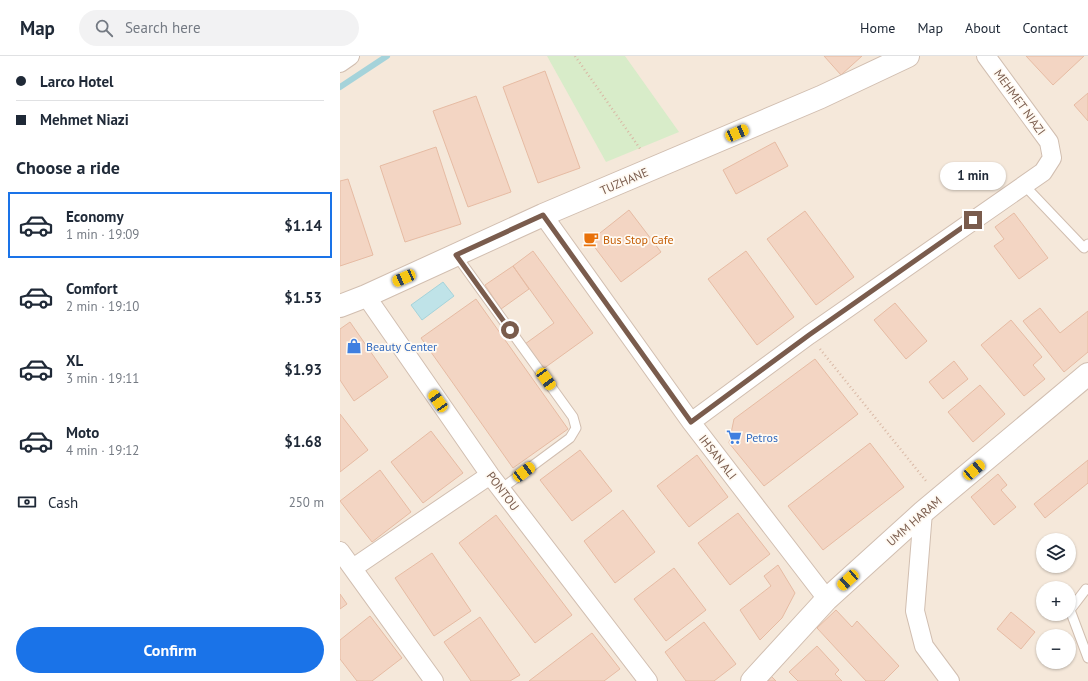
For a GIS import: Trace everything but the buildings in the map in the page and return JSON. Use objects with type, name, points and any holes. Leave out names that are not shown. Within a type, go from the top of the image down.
[{"type":"street","points":[[340,63],[350,56]]},
{"type":"street","name":"TUZHANE","points":[[340,306],[366,296],[543,215],[821,97],[908,56]]},
{"type":"street","name":"MEHMET NIAZI","points":[[691,422],[809,335],[1043,172],[1052,158],[1049,142],[986,56]]},
{"type":"street","name":"IHSAN ALI","points":[[543,215],[691,422],[827,599]]},
{"type":"street","name":"PONTOU","points":[[366,296],[490,475],[648,681]]},
{"type":"street","name":"UMM HARAM","points":[[752,681],[827,599],[923,512],[1088,374]]},
{"type":"street","points":[[353,568],[490,475]]},
{"type":"street","points":[[923,512],[915,611],[924,646],[950,681]]},
{"type":"street","points":[[340,551],[434,681]]},
{"type":"lane","points":[[1024,185],[1084,248],[1088,244]]},
{"type":"lane","points":[[456,255],[573,417],[576,428],[570,438],[501,490]]},
{"type":"lane","points":[[1086,589],[1070,610],[1088,658]]},
{"type":"path","points":[[575,56],[653,168]]},
{"type":"path","points":[[809,335],[940,498]]},
{"type":"shaded area","points":[[345,56],[1088,56],[1088,681],[340,681],[340,59]]},
{"type":"green space","points":[[547,56],[625,56],[679,132],[606,162]]},
{"type":"water","points":[[443,282],[454,296],[422,320],[411,305]]},
{"type":"waterway","points":[[340,87],[387,56]]},
{"type":"place","name":"Bus Stop Cafe","points":[[591,239]]},
{"type":"place","name":"Beauty Center","points":[[354,346]]},
{"type":"place","name":"Petros","points":[[734,437]]},
{"type":"route","points":[[510,330],[456,255],[543,215],[691,422],[809,335],[973,220]]}]
